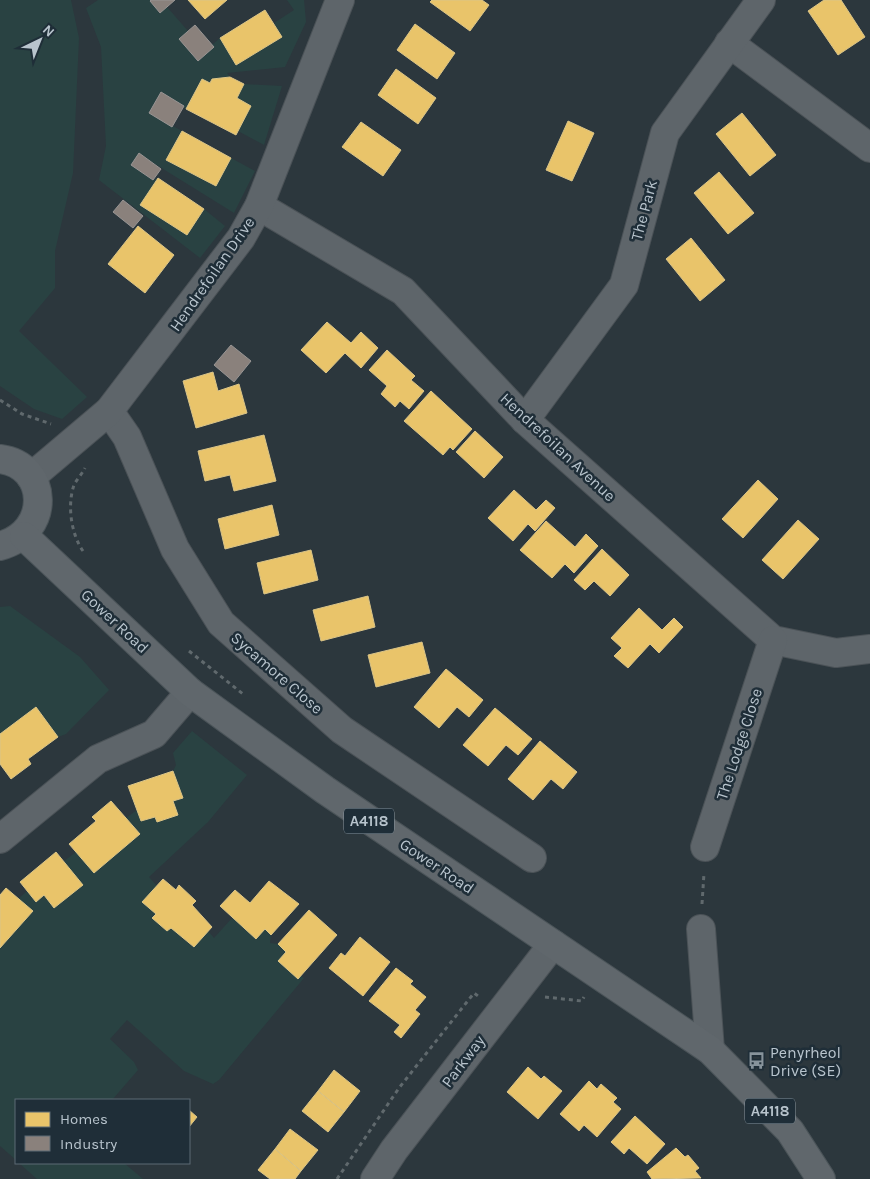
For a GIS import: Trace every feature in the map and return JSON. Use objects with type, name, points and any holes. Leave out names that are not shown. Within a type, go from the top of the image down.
[{"type":"main road","points":[[0,460],[20,467],[31,477],[37,492],[38,508],[34,523],[12,541]]},
{"type":"main road","name":"Gower Road","points":[[12,541],[190,692],[325,790],[710,1050],[790,1131],[821,1179]]},
{"type":"street","name":"Hendrefoilan Drive","points":[[31,477],[109,411],[236,245],[259,206],[340,0]]},
{"type":"street","name":"The Park","points":[[525,420],[624,285],[665,133],[761,0]]},
{"type":"street","points":[[729,43],[870,148]]},
{"type":"street","name":"Hendrefoilan Avenue","points":[[259,206],[403,291],[525,420],[773,640],[836,653],[870,649]]},
{"type":"street","name":"Sycamore Close","points":[[109,411],[127,437],[175,549],[221,623],[342,730],[532,858]]},
{"type":"street","name":"The Lodge Close","points":[[704,847],[773,640]]},
{"type":"street","points":[[0,839],[98,759],[154,734],[190,692]]},
{"type":"street","points":[[701,929],[710,1050]]},
{"type":"street","name":"Parkway","points":[[375,1179],[394,1150],[552,944]]},
{"type":"path","points":[[0,400],[22,414],[54,425]]},
{"type":"path","points":[[701,929],[704,847]]},
{"type":"green space","points":[[0,0],[71,0],[79,38],[73,173],[55,251],[55,288],[19,331],[87,397],[62,419],[34,409],[0,386]]},
{"type":"green space","points":[[98,0],[151,0],[159,13],[167,7],[188,31],[179,39],[198,61],[214,47],[212,45],[220,38],[236,65],[282,37],[274,23],[294,10],[287,0],[304,0],[306,22],[285,67],[227,73],[230,77],[212,79],[186,109],[161,92],[149,113],[182,131],[167,159],[215,186],[231,158],[255,171],[234,213],[139,154],[131,165],[153,180],[158,178],[141,205],[187,235],[204,209],[225,226],[200,258],[99,180],[106,146],[101,47],[86,8]]},
{"type":"green space","points":[[244,84],[282,86],[264,145],[238,131],[251,106],[237,98]]},
{"type":"green space","points":[[10,606],[80,657],[109,690],[66,734],[58,737],[36,707],[0,734],[0,607]]},
{"type":"green space","points":[[192,731],[247,775],[208,822],[149,877],[157,886],[143,902],[156,914],[152,918],[167,931],[171,928],[193,947],[208,931],[214,938],[233,917],[265,929],[271,935],[270,943],[278,944],[286,952],[278,961],[304,978],[219,1080],[213,1084],[184,1071],[127,1020],[110,1039],[134,1062],[138,1070],[113,1099],[15,1099],[15,1159],[0,1146],[0,948],[33,911],[18,899],[27,891],[36,902],[44,895],[54,908],[82,885],[64,861],[76,852],[94,873],[140,834],[126,818],[137,810],[141,821],[155,817],[158,822],[178,815],[173,801],[182,798],[173,771],[176,765],[173,753]]},
{"type":"green space","points":[[20,1164],[125,1164],[143,1179],[37,1179]]},
{"type":"building: Homes","points":[[188,0],[227,0],[205,19]]},
{"type":"building: Homes","points":[[432,0],[482,0],[489,5],[470,31],[430,2]]},
{"type":"building: Homes","points":[[824,0],[841,0],[865,37],[838,55],[808,11]]},
{"type":"building: Homes","points":[[265,10],[282,37],[236,65],[220,38]]},
{"type":"building: Homes","points":[[415,24],[455,53],[437,79],[397,50]]},
{"type":"building: Homes","points":[[396,69],[436,98],[418,124],[378,95]]},
{"type":"building: Homes","points":[[230,77],[244,84],[237,98],[251,106],[236,135],[186,109],[202,79],[210,83],[212,79]]},
{"type":"building: Homes","points":[[742,113],[776,155],[750,176],[716,134]]},
{"type":"building: Homes","points":[[568,121],[594,133],[572,181],[546,170]]},
{"type":"building: Homes","points":[[361,122],[401,150],[383,176],[342,147]]},
{"type":"building: Homes","points":[[182,131],[231,158],[216,186],[166,160]]},
{"type":"building: Homes","points":[[719,172],[754,213],[728,234],[694,193]]},
{"type":"building: Homes","points":[[158,178],[204,209],[187,235],[140,205]]},
{"type":"building: Homes","points":[[138,226],[174,255],[145,293],[108,264]]},
{"type":"building: Homes","points":[[691,238],[725,280],[700,301],[666,259]]},
{"type":"building: Homes","points":[[327,322],[351,343],[361,332],[378,348],[361,368],[345,353],[326,373],[301,350]]},
{"type":"building: Homes","points":[[387,350],[415,376],[411,380],[424,391],[409,409],[400,401],[395,407],[381,394],[387,386],[369,370]]},
{"type":"building: Homes","points":[[213,372],[218,391],[239,384],[247,413],[196,428],[183,381]]},
{"type":"building: Homes","points":[[431,391],[472,429],[453,450],[450,447],[443,455],[404,421]]},
{"type":"building: Homes","points":[[475,431],[503,457],[484,478],[456,452]]},
{"type":"building: Homes","points":[[264,435],[276,481],[234,491],[230,475],[205,481],[198,451]]},
{"type":"building: Homes","points":[[758,480],[778,499],[743,538],[722,519]]},
{"type":"building: Homes","points":[[514,490],[536,510],[546,500],[555,508],[535,531],[528,524],[513,541],[488,518]]},
{"type":"building: Homes","points":[[272,505],[279,535],[225,549],[218,519]]},
{"type":"building: Homes","points":[[798,520],[819,539],[783,579],[762,560]]},
{"type":"building: Homes","points":[[546,521],[575,547],[586,534],[598,546],[574,573],[565,564],[552,578],[520,550]]},
{"type":"building: Homes","points":[[602,549],[629,575],[610,596],[594,581],[585,590],[574,580]]},
{"type":"building: Homes","points":[[311,550],[318,580],[264,594],[257,563]]},
{"type":"building: Homes","points":[[368,596],[375,627],[321,641],[313,610]]},
{"type":"building: Homes","points":[[639,608],[662,630],[674,618],[683,627],[659,653],[650,644],[628,668],[614,656],[622,648],[611,638]]},
{"type":"building: Homes","points":[[422,642],[430,673],[376,687],[368,655]]},
{"type":"building: Homes","points":[[446,669],[483,700],[469,717],[457,707],[439,728],[414,707]]},
{"type":"building: Homes","points":[[36,707],[58,737],[28,759],[31,764],[11,779],[0,764],[0,734]]},
{"type":"building: Homes","points":[[495,708],[532,739],[518,755],[506,745],[488,766],[463,745]]},
{"type":"building: Homes","points":[[540,741],[577,772],[563,789],[551,779],[533,800],[508,779]]},
{"type":"building: Homes","points":[[173,771],[183,798],[173,801],[178,815],[157,822],[155,817],[141,821],[128,786]]},
{"type":"building: Homes","points":[[111,801],[140,834],[94,873],[69,844],[96,821],[92,817]]},
{"type":"building: Homes","points":[[56,852],[83,885],[54,908],[44,895],[36,902],[20,882]]},
{"type":"building: Homes","points":[[163,879],[176,890],[179,885],[196,901],[192,905],[212,927],[194,947],[171,928],[167,931],[152,918],[156,914],[142,902]]},
{"type":"building: Homes","points":[[269,881],[299,904],[271,935],[265,929],[256,939],[220,906],[235,890],[250,903]]},
{"type":"building: Homes","points":[[6,888],[33,911],[0,948],[0,895]]},
{"type":"building: Homes","points":[[309,910],[337,935],[298,979],[278,961],[286,952],[278,944]]},
{"type":"building: Homes","points":[[360,937],[390,962],[363,996],[329,968],[341,953],[345,956]]},
{"type":"building: Homes","points":[[396,968],[413,981],[410,984],[426,997],[415,1010],[420,1014],[401,1038],[394,1032],[400,1025],[369,1001]]},
{"type":"building: Homes","points":[[528,1067],[541,1079],[544,1076],[562,1091],[538,1119],[507,1092]]},
{"type":"building: Homes","points":[[334,1070],[360,1091],[344,1112],[318,1091]]},
{"type":"building: Homes","points":[[589,1081],[597,1089],[601,1084],[617,1098],[613,1102],[621,1109],[597,1137],[584,1125],[579,1131],[560,1114]]},
{"type":"building: Homes","points":[[318,1091],[344,1112],[328,1132],[302,1111]]},
{"type":"building: Homes","points":[[190,1111],[197,1117],[190,1126]]},
{"type":"building: Homes","points":[[635,1116],[665,1144],[647,1164],[629,1148],[624,1154],[611,1142]]},
{"type":"building: Homes","points":[[290,1129],[318,1150],[301,1171],[275,1149]]},
{"type":"building: Homes","points":[[676,1148],[685,1157],[688,1155],[699,1168],[695,1171],[701,1178],[652,1179],[647,1172]]},
{"type":"building: Homes","points":[[275,1149],[301,1171],[295,1179],[270,1179],[258,1170]]},
{"type":"building: Industry","points":[[151,0],[175,0],[160,13]]},
{"type":"building: Industry","points":[[195,25],[214,47],[198,61],[179,39]]},
{"type":"building: Industry","points":[[161,92],[184,106],[172,127],[149,113]]},
{"type":"building: Industry","points":[[139,153],[161,169],[153,180],[131,165]]},
{"type":"building: Industry","points":[[123,200],[143,216],[133,228],[113,212]]},
{"type":"building: Industry","points":[[231,345],[251,361],[234,382],[214,365]]},
{"type":"place","name":"Penyrheol Drive (SE)","points":[[756,1061]]}]
